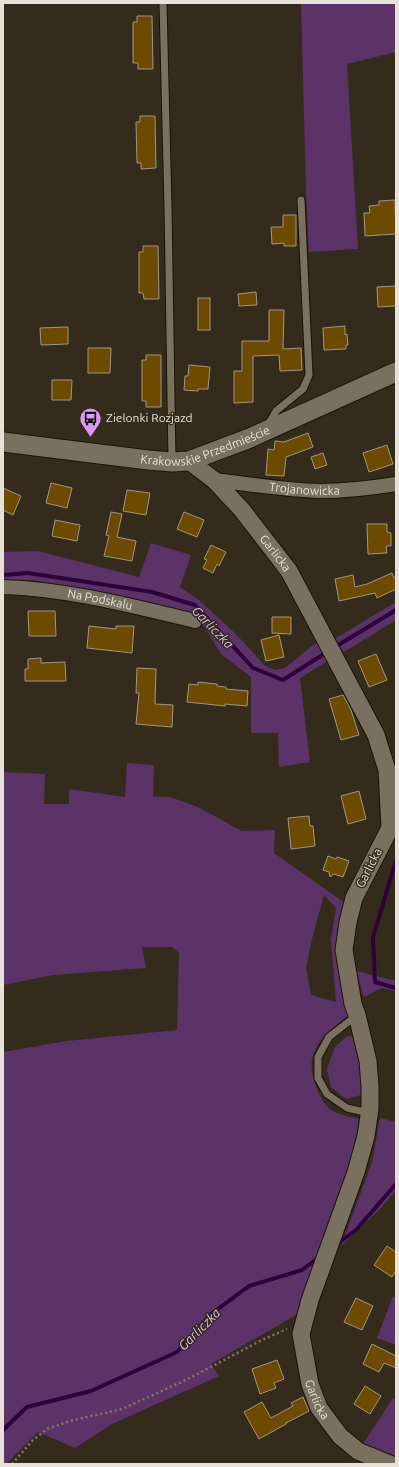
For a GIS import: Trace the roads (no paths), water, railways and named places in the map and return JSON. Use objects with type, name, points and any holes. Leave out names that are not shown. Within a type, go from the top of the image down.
[{"type":"main road","name":"Krakowskie Przedmieście","points":[[3,442],[85,453],[180,462],[264,432],[396,372]]},
{"type":"street","name":"Garlicka","points":[[180,462],[214,480],[242,510],[289,571],[324,638],[341,666],[376,735],[387,770],[390,828],[354,898],[348,922],[344,950],[353,1004],[358,1015],[369,1068],[369,1114],[362,1151],[342,1212],[310,1300],[301,1334],[310,1384],[319,1408],[340,1436],[358,1451],[390,1464]]},
{"type":"street","name":"Trojanowicka","points":[[214,480],[319,491],[357,490],[396,484]]},
{"type":"street","name":"Na Podskalu","points":[[3,588],[27,588],[100,598],[195,621]]},
{"type":"lane","points":[[163,3],[168,207],[180,462]]},
{"type":"lane","points":[[264,432],[276,411],[303,389],[309,375],[301,200]]},
{"type":"lane","points":[[358,1015],[329,1037],[318,1057],[318,1078],[327,1094],[347,1108],[369,1114]]},
{"type":"waterway","name":"Garliczka","points":[[3,575],[28,573],[152,592],[195,605],[253,668],[283,680],[327,652]]},
{"type":"waterway","name":"Garliczka","points":[[335,647],[396,610]]},
{"type":"waterway","name":"Garliczka","points":[[396,861],[373,937],[375,982],[396,988]]},
{"type":"waterway","name":"Garliczka","points":[[337,1244],[356,1230],[396,1184]]},
{"type":"waterway","name":"Garliczka","points":[[3,1430],[27,1407],[91,1391],[177,1352],[210,1315],[249,1286],[302,1270],[318,1258]]},
{"type":"place","name":"Zielonki Rozjazd","points":[[90,438]]}]
